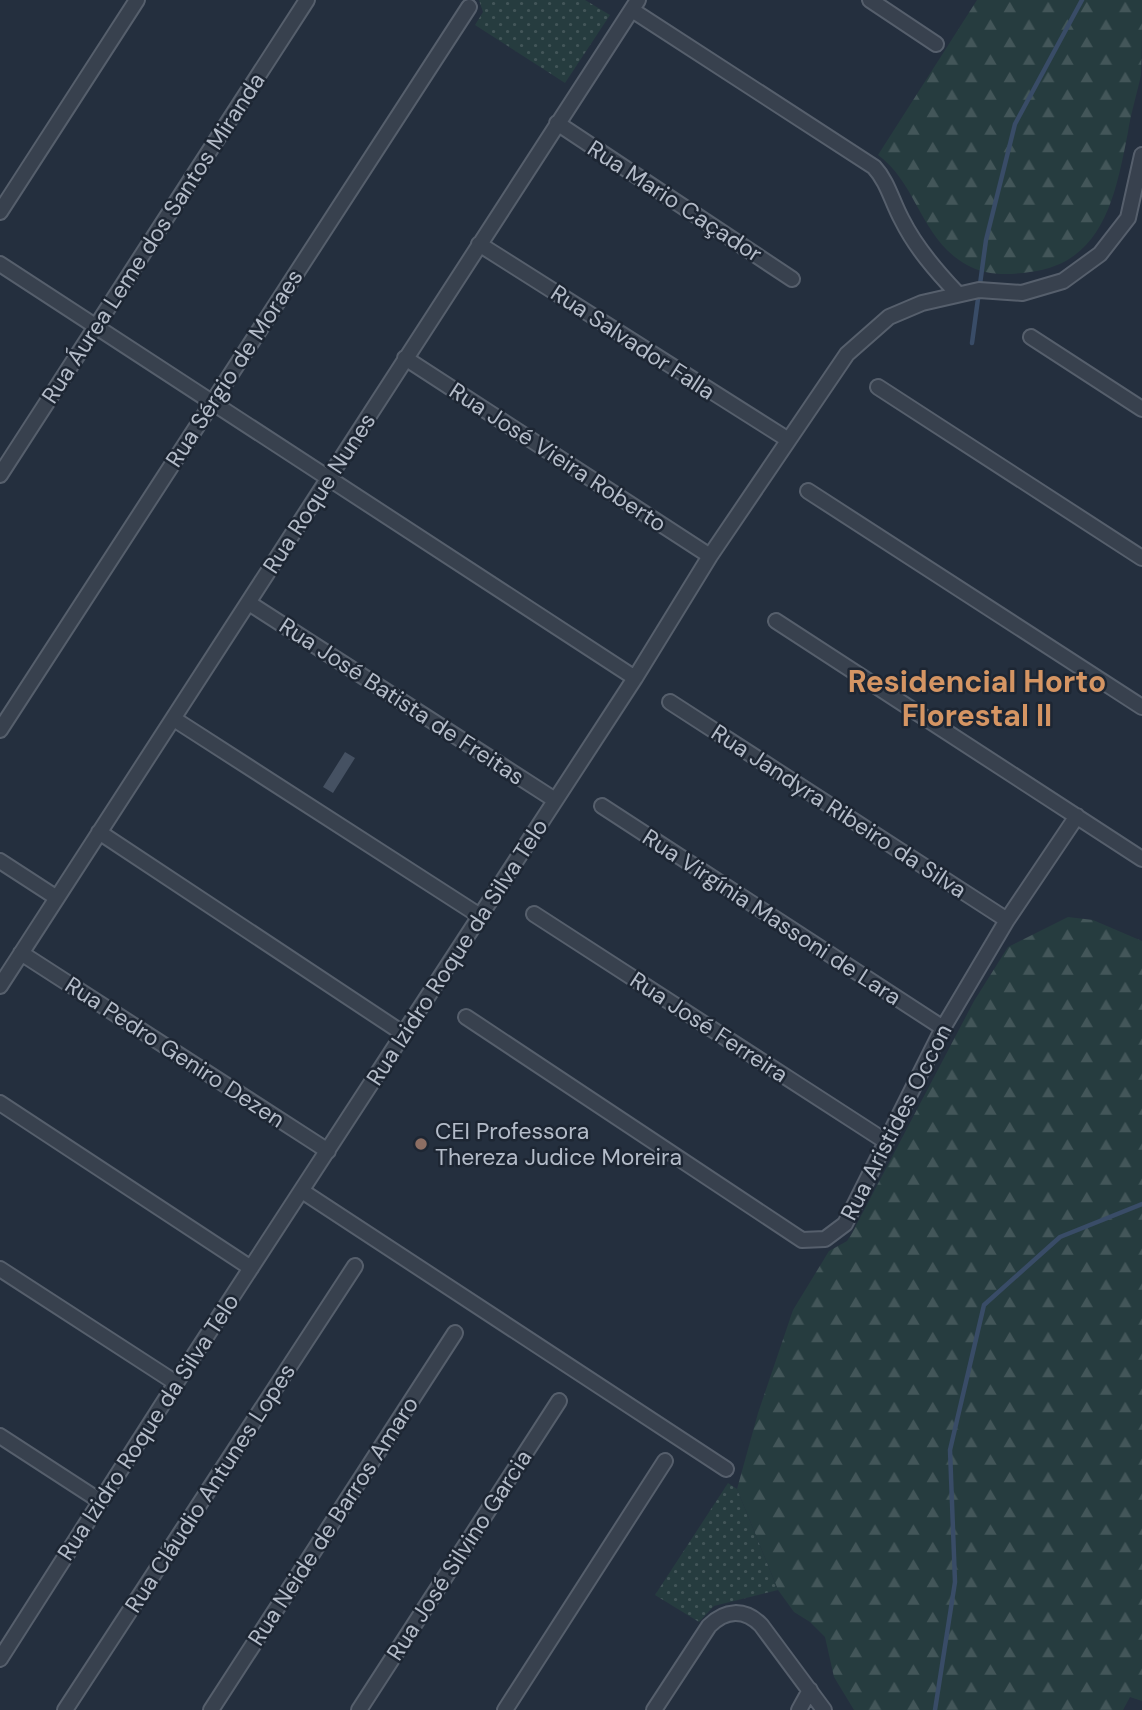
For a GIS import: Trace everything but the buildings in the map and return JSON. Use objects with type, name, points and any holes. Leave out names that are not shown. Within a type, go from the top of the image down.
[{"type":"street","points":[[0,212],[137,0]]},
{"type":"street","name":"Rua Áurea Leme dos Santos Miranda","points":[[0,475],[307,0]]},
{"type":"street","points":[[870,0],[936,44]]},
{"type":"street","points":[[635,5],[874,167],[883,176],[902,220],[930,264],[957,293]]},
{"type":"street","name":"Rua Roque Nunes","points":[[0,986],[635,5]]},
{"type":"street","name":"Rua Sérgio de Moraes","points":[[0,730],[469,7]]},
{"type":"street","name":"Rua Mario Caçador","points":[[557,124],[792,279]]},
{"type":"street","name":"Rua Izidro Roque da Silva Telo","points":[[0,1659],[176,1383],[635,678],[710,556],[787,439],[848,354],[889,317],[922,303],[979,290],[1022,293],[1063,281],[1100,254],[1128,218],[1142,155]]},
{"type":"street","name":"Rua Salvador Falla","points":[[479,244],[787,439]]},
{"type":"street","points":[[0,264],[96,324],[210,404],[329,477],[635,678]]},
{"type":"street","points":[[1031,337],[1142,409]]},
{"type":"street","name":"Rua José Vieira Roberto","points":[[405,358],[710,556]]},
{"type":"street","points":[[878,387],[1142,558]]},
{"type":"street","points":[[808,491],[1142,707]]},
{"type":"street","name":"Rua José Batista de Freitas","points":[[249,603],[555,800]]},
{"type":"street","points":[[776,621],[1142,859]]},
{"type":"street","name":"Rua Jandyra Ribeiro da Silva","points":[[670,702],[1007,920]]},
{"type":"street","points":[[174,719],[480,916]]},
{"type":"street","name":"Rua Virgínia Massoni de Lara","points":[[602,806],[943,1028]]},
{"type":"street","name":"Rua Aristides Occon","points":[[466,1017],[802,1240],[825,1238],[845,1224],[943,1028],[1007,920],[1077,816]]},
{"type":"street","points":[[99,832],[404,1034]]},
{"type":"street","points":[[0,862],[57,898]]},
{"type":"street","name":"Rua José Ferreira","points":[[534,914],[885,1141]]},
{"type":"street","name":"Rua Pedro Geniro Dezen","points":[[21,953],[328,1151]]},
{"type":"street","points":[[0,1103],[251,1268]]},
{"type":"street","points":[[302,1191],[726,1469]]},
{"type":"street","name":"Rua Cláudio Antunes Lopes","points":[[65,1710],[355,1266]]},
{"type":"street","points":[[0,1269],[176,1383]]},
{"type":"street","name":"Rua Neide de Barros Amaro","points":[[211,1710],[455,1333]]},
{"type":"street","name":"Rua José Silvino Garcia","points":[[359,1710],[559,1401]]},
{"type":"street","points":[[1,1439],[100,1501]]},
{"type":"street","points":[[505,1710],[665,1461]]},
{"type":"street","points":[[654,1710],[709,1626],[717,1618],[729,1613],[746,1613],[753,1617],[824,1710]]},
{"type":"street","points":[[799,1710],[810,1690]]},
{"type":"green space","points":[[479,0],[585,0],[610,15],[565,83],[475,25],[483,12]]},
{"type":"green space","points":[[977,0],[1142,0],[1141,75],[1111,200],[1103,221],[1091,240],[1075,255],[1055,266],[1006,274],[990,273],[967,265],[939,241],[902,180],[878,155]]},
{"type":"green space","points":[[1068,917],[1093,920],[1142,941],[1142,1701],[1130,1697],[1123,1710],[854,1710],[834,1677],[825,1637],[810,1622],[794,1612],[778,1590],[737,1489],[758,1413],[793,1310],[829,1251],[847,1241],[852,1233],[974,1001],[1008,947]]},
{"type":"green space","points":[[728,1483],[737,1489],[778,1590],[714,1606],[699,1622],[655,1595]]},
{"type":"waterway","points":[[972,343],[986,240],[1015,124],[1082,0]]},
{"type":"waterway","points":[[935,1710],[955,1582],[950,1450],[984,1305],[1060,1237],[1142,1204]]},
{"type":"place","name":"CEI Professora Thereza Judice Moreira","points":[[421,1144]]},
{"type":"district","name":"Residencial Horto Florestal II","points":[[977,699]]}]
